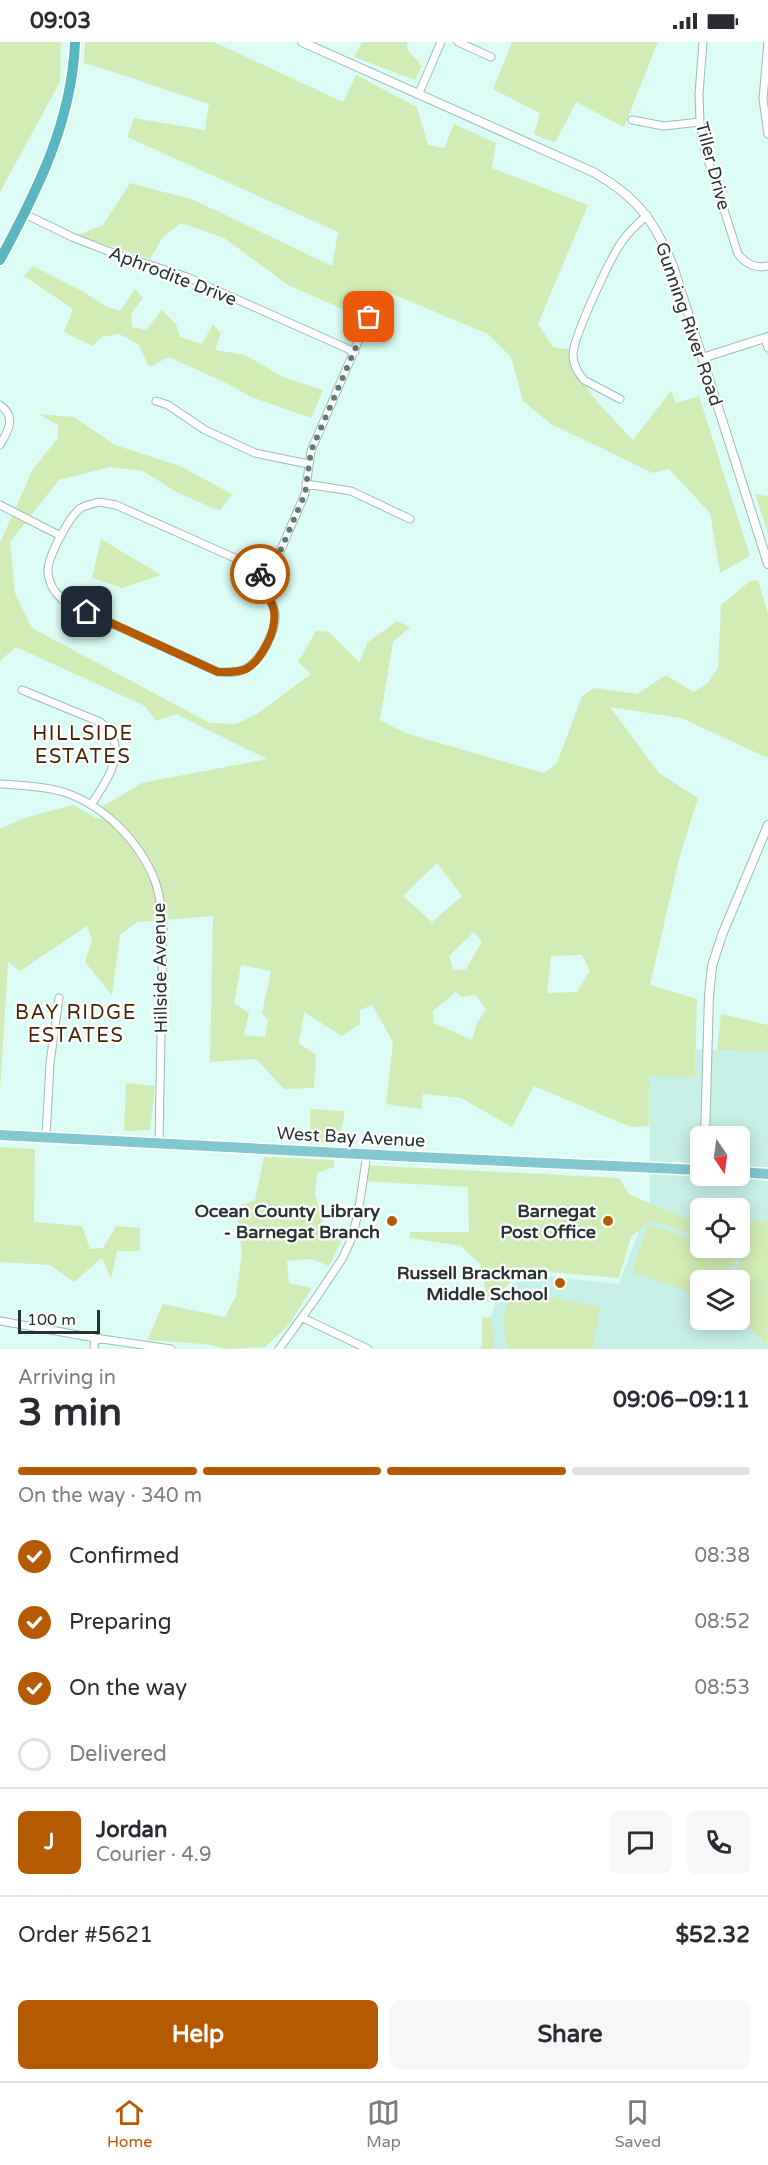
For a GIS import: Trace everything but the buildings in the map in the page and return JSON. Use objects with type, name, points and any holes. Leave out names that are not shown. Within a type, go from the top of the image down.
[{"type":"highway","points":[[0,260],[25,214],[62,125],[72,78],[75,42]]},
{"type":"main road","name":"West Bay Avenue","points":[[0,1135],[690,1170]]},
{"type":"main road","points":[[750,1173],[768,1174]]},
{"type":"street","name":"Gunning River Road","points":[[302,42],[593,172],[627,194],[647,215],[669,256],[748,508],[768,564]]},
{"type":"street","points":[[419,93],[441,42]]},
{"type":"street","points":[[458,42],[491,57]]},
{"type":"street","name":"Tiller Drive","points":[[703,42],[699,94],[700,122],[705,150],[738,254],[745,262],[756,267],[768,266]]},
{"type":"street","points":[[768,42],[767,84],[763,99],[768,134]]},
{"type":"street","points":[[632,120],[664,126],[700,122]]},
{"type":"street","name":"Aphrodite Drive","points":[[25,214],[113,254],[187,277],[355,352]]},
{"type":"street","points":[[620,399],[584,380],[574,363],[574,345],[615,252],[631,230],[647,215]]},
{"type":"street","points":[[255,578],[279,554],[305,494],[308,464],[314,443],[376,300]]},
{"type":"street","points":[[702,358],[766,338],[768,348]]},
{"type":"street","points":[[156,401],[168,405],[205,430],[255,453],[308,464]]},
{"type":"street","points":[[0,405],[9,413],[11,421],[0,445]]},
{"type":"street","points":[[306,484],[351,491],[410,519]]},
{"type":"street","points":[[106,502],[237,559],[255,578],[272,604],[275,613],[270,636],[255,662],[245,669],[234,673],[218,672],[65,602],[51,585],[48,571],[48,561],[61,536],[80,508],[89,504],[106,502]]},
{"type":"street","points":[[0,505],[61,536]]},
{"type":"street","points":[[22,690],[100,722],[107,728],[115,752],[113,770],[91,805]]},
{"type":"street","name":"Hillside Avenue","points":[[0,784],[51,789],[71,795],[91,805],[118,827],[138,849],[149,868],[159,895],[163,918],[159,1143]]},
{"type":"street","points":[[705,1126],[712,966],[722,935],[768,825]]},
{"type":"street","points":[[46,1137],[50,1064],[59,998]]},
{"type":"street","points":[[279,1349],[303,1318],[342,1259],[351,1240],[358,1214],[367,1154]]},
{"type":"street","points":[[303,1318],[368,1349]]},
{"type":"street","points":[[0,1321],[171,1349]]},
{"type":"street","points":[[94,1349],[95,1338]]},
{"type":"shaded area","points":[[696,1049],[768,1052],[768,1220],[750,1222],[750,1198],[690,1198],[690,1221],[650,1204],[650,1075],[695,1077]]},
{"type":"shaded area","name":"Russell Brackman Middle School","points":[[645,1214],[690,1230],[690,1258],[750,1258],[750,1253],[768,1261],[768,1349],[494,1349],[491,1317],[496,1300],[516,1281],[539,1275],[619,1284]]},
{"type":"green space","points":[[0,42],[61,42],[60,82],[0,192]]},
{"type":"green space","points":[[85,42],[214,42],[343,102],[356,75],[417,107],[428,145],[444,148],[454,124],[496,143],[492,168],[588,205],[538,324],[553,347],[572,350],[578,375],[598,403],[633,440],[671,391],[676,403],[699,396],[750,556],[720,573],[710,513],[669,469],[653,473],[551,424],[523,401],[511,357],[488,334],[383,290],[368,320],[288,285],[224,238],[181,223],[163,237],[150,259],[77,235],[103,225],[130,183],[194,200],[332,266],[338,232],[127,137],[134,118],[205,130],[209,104],[84,63]]},
{"type":"green space","points":[[362,42],[407,42],[407,49],[422,66],[415,80],[354,57]]},
{"type":"green space","points":[[512,42],[658,42],[624,127],[576,102],[555,143],[534,134],[540,113],[493,89]]},
{"type":"green space","points":[[33,266],[82,291],[107,307],[120,311],[135,289],[143,298],[131,314],[132,327],[146,330],[162,310],[176,324],[180,337],[202,344],[213,324],[221,333],[215,350],[245,355],[283,377],[323,390],[311,418],[251,397],[169,357],[149,367],[138,344],[119,334],[102,337],[92,346],[64,332],[73,309],[24,276]]},
{"type":"green space","points":[[38,414],[74,417],[115,445],[180,466],[232,494],[220,511],[178,493],[143,471],[110,467],[59,480],[10,542],[15,593],[32,628],[210,723],[236,724],[257,714],[311,674],[298,662],[316,631],[329,632],[359,662],[368,642],[397,621],[410,627],[393,642],[380,720],[405,733],[544,773],[557,763],[582,696],[594,688],[637,694],[666,675],[693,692],[708,683],[718,667],[721,605],[750,581],[758,580],[768,614],[768,758],[681,718],[610,707],[659,773],[698,798],[679,859],[650,985],[697,999],[695,1078],[650,1076],[649,1126],[631,1127],[534,1086],[512,1127],[461,1098],[423,1094],[421,1109],[386,1104],[393,1042],[372,1005],[360,1010],[360,1024],[342,1036],[304,1012],[299,1043],[316,1055],[314,1088],[284,1089],[256,1059],[210,1062],[213,916],[137,922],[120,935],[112,995],[85,962],[92,940],[87,926],[20,971],[8,962],[0,1091],[0,829],[24,818],[73,805],[98,819],[114,816],[100,808],[142,783],[267,759],[176,714],[156,721],[145,706],[16,647],[0,661],[0,543],[33,469],[58,438],[58,425]],"holes":[[[437,863],[462,896],[432,922],[403,896]],[[474,932],[482,941],[466,969],[453,970],[449,956]],[[582,955],[590,971],[577,992],[547,993],[551,956]],[[241,965],[271,971],[262,1013],[268,1020],[265,1037],[244,1035],[249,1013],[234,1003]],[[456,992],[462,997],[475,995],[486,1009],[477,1023],[472,1040],[434,1023],[433,1011]]]},
{"type":"green space","points":[[755,494],[768,496],[768,533]]},
{"type":"green space","points":[[101,539],[161,575],[122,588],[92,578]]},
{"type":"green space","points":[[721,1014],[768,1025],[768,1052],[717,1050]]},
{"type":"green space","points":[[126,1083],[155,1086],[150,1130],[124,1131]]},
{"type":"green space","points":[[310,1109],[345,1111],[339,1141],[310,1143]]},
{"type":"green space","points":[[0,1147],[35,1149],[34,1222],[82,1226],[90,1249],[103,1248],[116,1226],[140,1228],[140,1251],[117,1251],[111,1279],[102,1258],[74,1282],[50,1265],[0,1262]]},
{"type":"green space","points":[[264,1157],[334,1160],[334,1167],[317,1173],[315,1195],[322,1216],[322,1238],[342,1240],[329,1266],[312,1259],[287,1261],[289,1283],[312,1288],[289,1325],[265,1347],[226,1349],[204,1344],[147,1340],[163,1304],[225,1317],[236,1296],[242,1252],[236,1207],[255,1200]]},
{"type":"green space","points":[[363,1165],[619,1178],[629,1194],[690,1221],[690,1234],[652,1220],[631,1237],[619,1278],[524,1270],[488,1303],[480,1264],[461,1246],[410,1238],[410,1232],[469,1232],[468,1187],[361,1181]]},
{"type":"green space","points":[[768,1220],[767,1345],[750,1329],[750,1284],[756,1281],[750,1282],[750,1270],[736,1270],[741,1258],[750,1258],[750,1222]]},
{"type":"green space","points":[[648,1224],[690,1239],[690,1258],[735,1258],[731,1270],[690,1270],[690,1292],[632,1272]]},
{"type":"green space","points":[[510,1296],[544,1296],[600,1307],[593,1349],[508,1349],[504,1322]]},
{"type":"green space","points":[[491,1317],[494,1349],[479,1349],[482,1345],[482,1318]]},
{"type":"way so far","points":[[260,574],[279,554],[305,494],[311,451],[369,317]]},
{"type":"place","name":"Ocean County Library - Barnegat Branch","points":[[392,1221]]},
{"type":"place","name":"Barnegat Post Office","points":[[608,1221]]},
{"type":"place","name":"Russell Brackman Middle School","points":[[560,1283]]},
{"type":"district","name":"HILLSIDE ESTATES","points":[[83,744]]},
{"type":"district","name":"BAY RIDGE ESTATES","points":[[76,1024]]},
{"type":"route","points":[[87,612],[218,672],[234,673],[255,662],[274,625],[275,613],[272,604],[255,578],[260,574]]}]
